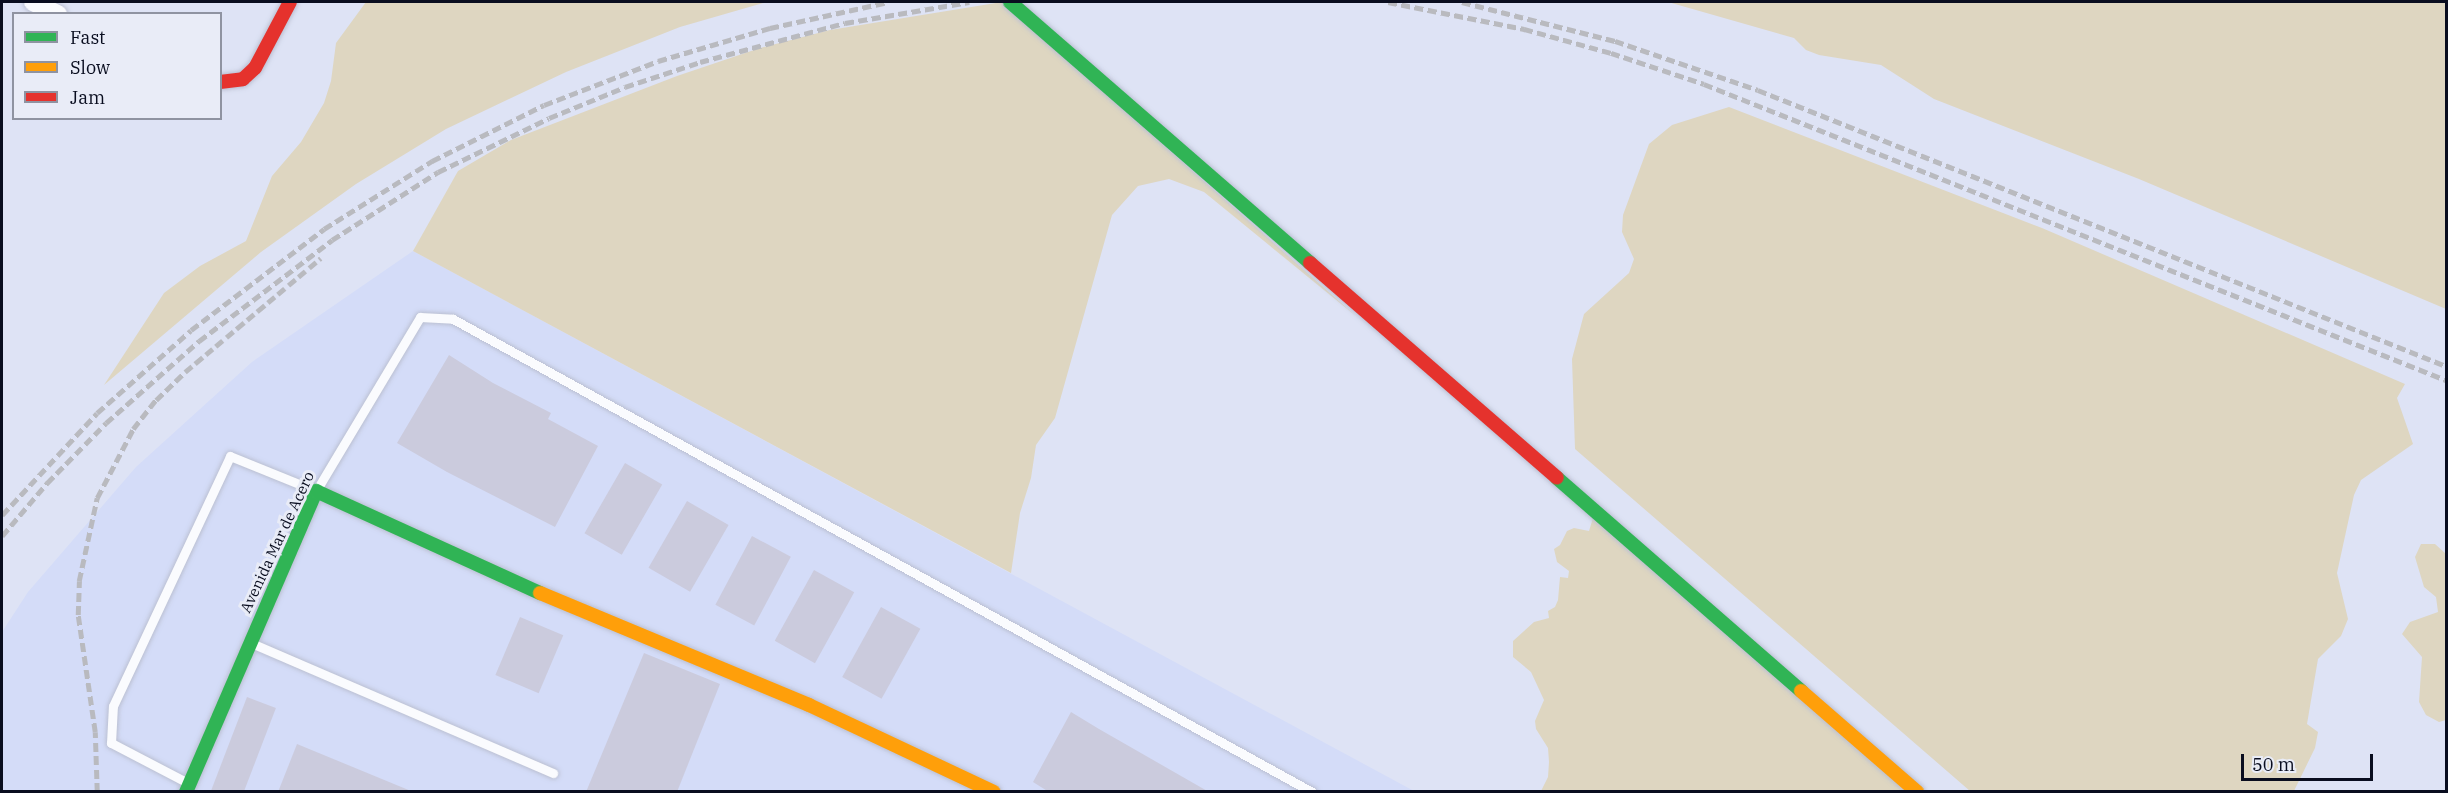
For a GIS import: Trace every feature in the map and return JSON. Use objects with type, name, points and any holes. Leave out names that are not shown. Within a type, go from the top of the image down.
[{"type":"main road","points":[[222,82],[243,79],[255,68],[290,2]]},
{"type":"main road","points":[[1010,2],[1917,792]]},
{"type":"main road","points":[[316,491],[553,599],[809,705],[994,792]]},
{"type":"main road","name":"Avenida Mar de Acero","points":[[187,788],[316,491]]},
{"type":"street","points":[[33,2],[54,12]]},
{"type":"lane","name":"Avenida Mar de Acero","points":[[316,491],[420,317],[453,320],[1312,792]]},
{"type":"lane","points":[[187,788],[111,743],[114,706],[230,456],[316,491]]},
{"type":"lane","points":[[249,643],[553,773]]},
{"type":"shaded area","points":[[366,2],[767,2],[680,27],[566,72],[446,129],[356,184],[261,252],[104,385],[164,293],[200,266],[246,241],[272,176],[301,142],[324,103],[331,81],[336,43]]},
{"type":"shaded area","points":[[1002,2],[1357,317],[1204,192],[1169,179],[1138,186],[1112,215],[1055,418],[1036,445],[1031,478],[1020,513],[1011,573],[413,251],[458,171],[511,140],[677,76],[760,48],[830,30]]},
{"type":"shaded area","points":[[1668,2],[2446,2],[2446,309],[2139,179],[1934,99],[1881,65],[1819,55],[1806,50],[1794,38]]},
{"type":"shaded area","points":[[1729,107],[2042,228],[2405,384],[2397,398],[2413,444],[2361,480],[2354,495],[2337,573],[2348,619],[2341,636],[2318,659],[2307,724],[2318,732],[2315,748],[2294,791],[1970,791],[1575,449],[1572,359],[1584,314],[1629,273],[1634,259],[1622,232],[1623,215],[1649,144],[1672,125]]},
{"type":"shaded area","points":[[413,251],[1414,791],[2,792],[2,632],[28,592],[136,467],[252,362]]},
{"type":"shaded area","points":[[1593,518],[1914,791],[1541,791],[1548,777],[1548,748],[1536,729],[1535,721],[1544,700],[1531,672],[1513,657],[1513,641],[1534,622],[1549,618],[1548,611],[1555,607],[1558,600],[1560,577],[1568,578],[1569,571],[1557,562],[1554,549],[1560,545],[1567,531],[1574,528],[1589,531]]},
{"type":"shaded area","points":[[2421,544],[2435,544],[2446,554],[2446,720],[2439,722],[2426,715],[2419,702],[2422,657],[2402,634],[2410,622],[2438,612],[2436,597],[2424,587],[2415,557]]},
{"type":"building","points":[[449,355],[493,383],[551,413],[548,419],[598,446],[555,527],[447,472],[397,443]]},
{"type":"building","points":[[625,463],[662,484],[622,555],[584,533]]},
{"type":"building","points":[[687,501],[729,525],[690,592],[648,568]]},
{"type":"building","points":[[752,536],[791,557],[754,626],[715,605]]},
{"type":"building","points":[[814,570],[854,592],[815,663],[775,641]]},
{"type":"building","points":[[881,607],[920,629],[882,699],[842,677]]},
{"type":"building","points":[[520,617],[563,635],[539,693],[495,675]]},
{"type":"building","points":[[644,653],[720,684],[677,792],[586,792]]},
{"type":"building","points":[[247,697],[276,708],[244,792],[211,792]]},
{"type":"building","points":[[1071,712],[1209,792],[1049,792],[1033,782]]},
{"type":"building","points":[[297,744],[411,791],[411,792],[278,792]]},
{"type":"railway","points":[[2,515],[97,413],[191,330],[324,229],[432,161],[544,105],[658,61],[770,28],[888,2]]},
{"type":"railway","points":[[2,536],[47,483],[106,423],[199,341],[332,240],[438,172],[549,118],[625,87],[700,62],[845,23],[969,2]]},
{"type":"railway","points":[[1388,2],[1524,29],[1611,53],[1704,84],[2446,380]]},
{"type":"railway","points":[[1462,2],[1615,41],[1758,90],[2446,366]]},
{"type":"railway","points":[[97,792],[95,732],[78,615],[79,581],[97,498],[133,429],[156,400],[185,372],[321,258]]},
{"type":"traffic: fast","points":[[1010,2],[1310,263]]},
{"type":"traffic: fast","points":[[1557,478],[1801,691]]},
{"type":"traffic: fast","points":[[186,792],[316,491],[540,593]]},
{"type":"traffic: slow","points":[[540,593],[809,705],[994,792]]},
{"type":"traffic: slow","points":[[1801,691],[1917,792]]},
{"type":"traffic: jam","points":[[222,82],[243,79],[255,68],[290,2]]},
{"type":"traffic: jam","points":[[1310,263],[1557,478]]}]
